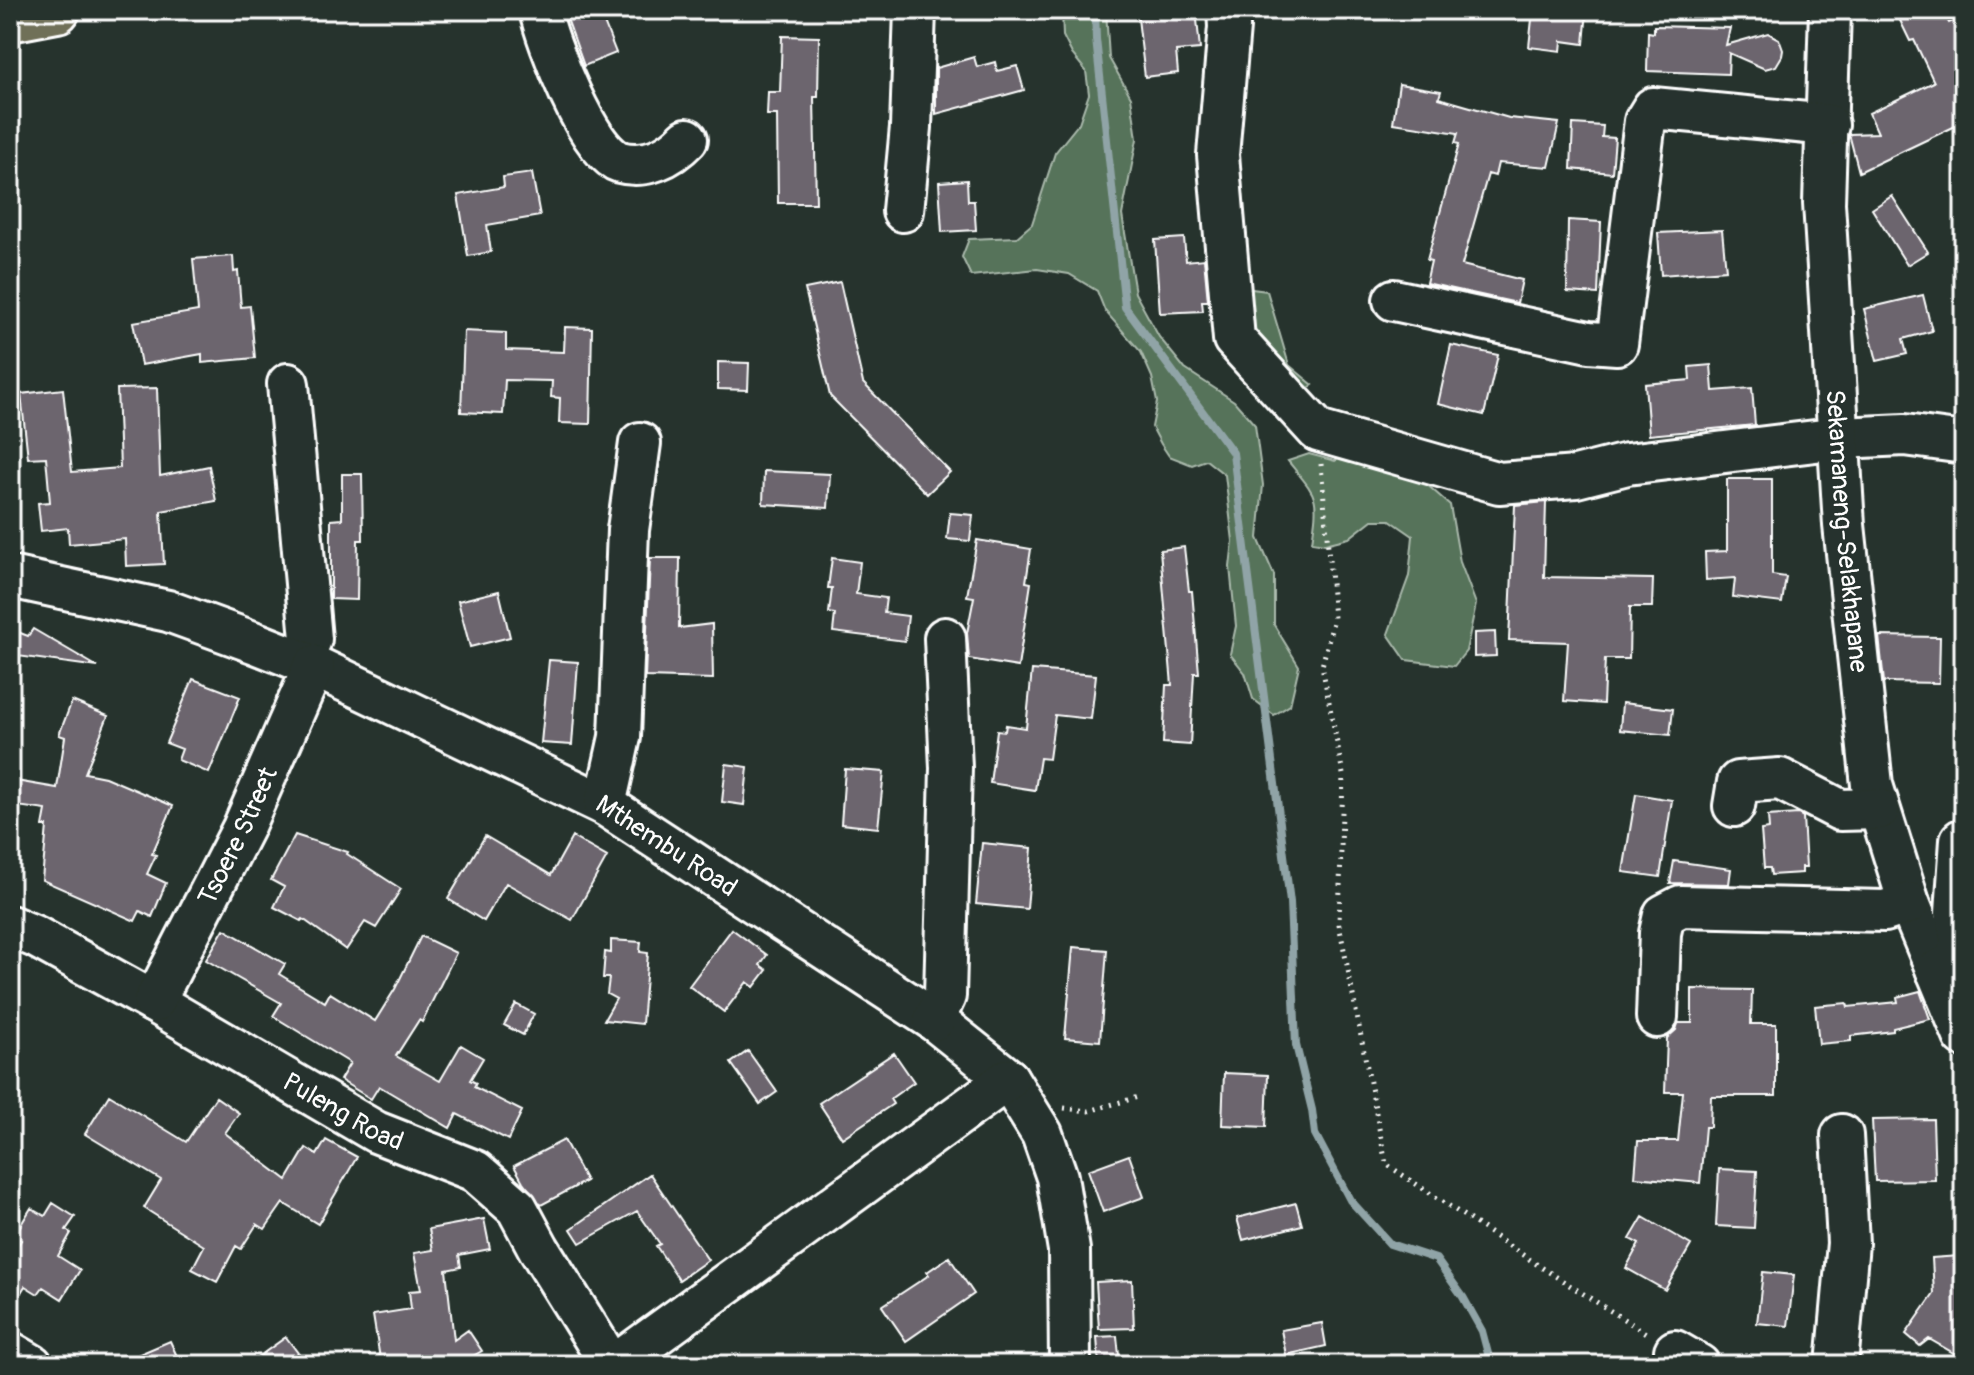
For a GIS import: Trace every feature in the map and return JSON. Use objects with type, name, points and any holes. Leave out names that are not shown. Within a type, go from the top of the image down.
[{"type":"main road","points":[[10,19],[57,10]]},
{"type":"street","points":[[540,10],[570,96],[604,149],[618,161],[636,163],[673,154],[687,139]]},
{"type":"street","points":[[903,211],[911,127],[915,10]]},
{"type":"street","name":"Sekamaneng-Selakhapane","points":[[1830,10],[1824,203],[1844,525],[1872,785],[1909,903],[1964,1036]]},
{"type":"street","points":[[1229,19],[1218,155],[1234,339],[1318,431],[1499,483],[1576,477],[1627,464],[1840,438],[1905,435],[1964,443]]},
{"type":"street","points":[[1394,300],[1589,342],[1617,344],[1645,121],[1653,108],[1828,125]]},
{"type":"street","name":"Tsoere Street","points":[[154,1002],[243,828],[308,663],[311,639],[288,384]]},
{"type":"street","points":[[605,805],[620,737],[628,530],[640,443]]},
{"type":"street","name":"Mthembu Road","points":[[10,577],[168,611],[308,663],[605,805],[934,1020],[1016,1092],[1042,1134],[1057,1177],[1069,1250],[1070,1365]]},
{"type":"street","points":[[934,1020],[945,996],[951,768],[945,638]]},
{"type":"street","points":[[1734,806],[1738,782],[1780,779],[1840,810],[1879,809]]},
{"type":"street","points":[[1937,971],[1955,962],[1961,942],[1956,913],[1961,840]]},
{"type":"street","points":[[1657,1017],[1660,933],[1664,915],[1681,906],[1885,911],[1909,903]]},
{"type":"street","name":"Puleng Road","points":[[10,926],[36,937],[154,1002],[376,1132],[475,1171],[517,1208],[539,1249],[613,1365]]},
{"type":"street","points":[[613,1365],[1016,1092]]},
{"type":"street","points":[[1837,1365],[1848,1243],[1842,1135]]},
{"type":"street","points":[[10,1352],[32,1365]]},
{"type":"path","points":[[1318,431],[1334,618],[1322,666],[1343,774],[1339,924],[1386,1164],[1544,1269],[1687,1358]]},
{"type":"path","points":[[1016,1092],[1044,1102],[1089,1111],[1138,1097]]},
{"type":"green space","points":[[1062,10],[1106,10],[1109,58],[1131,97],[1137,139],[1122,215],[1135,293],[1159,337],[1185,369],[1234,401],[1255,425],[1263,485],[1258,538],[1274,575],[1274,625],[1299,666],[1290,705],[1274,715],[1253,699],[1245,673],[1230,654],[1236,626],[1230,567],[1233,541],[1225,475],[1206,460],[1192,465],[1169,456],[1152,427],[1157,402],[1152,377],[1141,352],[1105,311],[1097,291],[1069,274],[1037,269],[971,276],[962,257],[969,239],[1017,237],[1032,224],[1055,153],[1079,123],[1089,94],[1086,71],[1063,36]]},
{"type":"green space","points":[[1244,288],[1267,291],[1289,365],[1313,385],[1300,394],[1255,365]]},
{"type":"green space","points":[[1360,446],[1399,460],[1450,505],[1460,562],[1476,604],[1466,651],[1454,666],[1406,660],[1388,634],[1409,576],[1413,536],[1390,520],[1372,520],[1349,538],[1325,544],[1312,542],[1314,497],[1288,461],[1309,454],[1335,461]]},
{"type":"building","points":[[564,10],[599,10],[616,53],[584,66]]},
{"type":"building","points":[[1137,10],[1196,10],[1200,49],[1176,51],[1178,73],[1145,77]]},
{"type":"building","points":[[1533,10],[1587,10],[1584,44],[1562,41],[1561,51],[1529,47]]},
{"type":"building","points":[[1895,10],[1942,10],[1949,23],[1955,20],[1964,39],[1964,122],[1859,172],[1849,134],[1878,133],[1869,113],[1934,82],[1914,40],[1910,41]]},
{"type":"building","points":[[1654,26],[1730,28],[1726,45],[1768,33],[1779,39],[1782,56],[1776,66],[1765,69],[1729,53],[1728,74],[1647,71],[1648,32],[1654,33]]},
{"type":"building","points":[[782,36],[819,37],[818,97],[814,97],[816,203],[778,203],[777,115],[767,115],[768,92],[780,92]]},
{"type":"building","points":[[974,57],[977,67],[995,62],[997,71],[1017,66],[1024,90],[936,114],[936,68]]},
{"type":"building","points":[[1399,84],[1441,91],[1439,98],[1509,118],[1559,123],[1549,167],[1498,163],[1495,176],[1488,174],[1462,265],[1522,280],[1517,303],[1426,283],[1431,261],[1427,260],[1459,144],[1455,143],[1458,133],[1393,123]]},
{"type":"building","points":[[1573,124],[1603,126],[1602,137],[1615,138],[1612,173],[1571,169]]},
{"type":"building","points":[[532,173],[540,216],[487,225],[491,252],[468,256],[458,195],[504,187],[503,177]]},
{"type":"building","points":[[967,180],[968,201],[974,201],[976,230],[942,232],[939,182]]},
{"type":"building","points":[[1892,196],[1928,252],[1907,265],[1872,209]]},
{"type":"building","points":[[1568,220],[1601,222],[1598,294],[1567,292]]},
{"type":"building","points":[[1722,230],[1726,270],[1661,275],[1658,233]]},
{"type":"building","points":[[1184,238],[1186,261],[1204,259],[1208,301],[1202,301],[1203,311],[1160,313],[1155,240]]},
{"type":"building","points":[[233,256],[234,272],[238,271],[241,307],[250,306],[255,358],[202,363],[202,354],[141,365],[133,322],[198,311],[193,259]]},
{"type":"building","points":[[840,282],[863,383],[950,472],[927,494],[830,396],[805,289]]},
{"type":"building","points":[[1923,295],[1932,331],[1903,339],[1907,354],[1877,361],[1864,309]]},
{"type":"building","points":[[565,327],[592,328],[590,424],[559,423],[560,398],[551,397],[552,381],[505,380],[503,414],[461,412],[464,331],[506,333],[506,350],[564,352]]},
{"type":"building","points":[[1451,345],[1498,355],[1484,415],[1438,404]]},
{"type":"building","points":[[718,362],[749,363],[748,390],[718,389]]},
{"type":"building","points":[[1711,365],[1713,391],[1752,388],[1755,425],[1649,435],[1645,384],[1690,380],[1689,367]]},
{"type":"building","points":[[157,388],[160,476],[209,466],[216,501],[161,511],[164,564],[126,566],[125,539],[69,544],[68,528],[41,531],[38,503],[50,502],[46,457],[28,458],[21,394],[63,389],[72,472],[120,468],[117,389]]},
{"type":"building","points":[[764,471],[830,474],[828,508],[763,504]]},
{"type":"building","points":[[342,474],[362,474],[363,540],[358,540],[357,600],[331,599],[331,520],[342,519]]},
{"type":"building","points":[[1727,479],[1772,479],[1772,575],[1786,577],[1782,603],[1733,597],[1735,578],[1706,580],[1705,552],[1727,551]]},
{"type":"building","points":[[1546,502],[1544,577],[1653,579],[1652,607],[1630,607],[1629,659],[1605,659],[1603,704],[1564,701],[1568,642],[1509,640],[1515,505]]},
{"type":"building","points":[[950,513],[973,515],[970,541],[947,539]]},
{"type":"building","points":[[977,540],[1031,549],[1026,582],[1031,583],[1018,667],[969,659],[967,633],[974,597],[967,596]]},
{"type":"building","points":[[1184,547],[1189,591],[1192,591],[1199,673],[1194,673],[1190,745],[1163,743],[1166,685],[1172,685],[1160,550]]},
{"type":"building","points":[[650,558],[680,558],[679,628],[712,624],[713,679],[645,677]]},
{"type":"building","points":[[832,558],[860,562],[856,594],[886,598],[884,613],[908,616],[905,641],[833,632],[835,614],[829,613],[832,588],[828,588]]},
{"type":"building","points":[[499,591],[510,637],[470,647],[458,601]]},
{"type":"building","points":[[10,629],[28,636],[33,629],[98,667],[10,655]]},
{"type":"building","points":[[1495,632],[1496,656],[1474,657],[1474,633]]},
{"type":"building","points":[[1879,636],[1940,637],[1939,683],[1884,682]]},
{"type":"building","points":[[549,660],[578,662],[572,745],[541,743]]},
{"type":"building","points":[[1032,670],[1096,675],[1091,719],[1055,715],[1049,759],[1040,758],[1035,790],[990,783],[997,730],[1005,731],[1006,725],[1026,728]]},
{"type":"building","points":[[193,679],[240,697],[209,773],[178,760],[182,749],[166,743]]},
{"type":"building","points":[[72,701],[108,716],[85,773],[105,777],[173,806],[152,854],[156,855],[147,874],[166,883],[152,917],[140,911],[135,921],[42,880],[46,810],[10,805],[10,780],[57,788],[65,737],[59,735]]},
{"type":"building","points":[[1622,703],[1673,709],[1670,735],[1620,730]]},
{"type":"building","points":[[726,764],[748,767],[744,805],[722,802]]},
{"type":"building","points":[[845,769],[884,772],[878,828],[841,824]]},
{"type":"building","points":[[1636,794],[1672,800],[1660,877],[1623,872]]},
{"type":"building","points":[[1798,814],[1803,817],[1806,867],[1802,867],[1802,873],[1771,875],[1770,868],[1764,868],[1761,830],[1769,829],[1768,816]]},
{"type":"building","points":[[295,835],[348,852],[401,889],[376,928],[365,922],[346,950],[303,919],[301,921],[274,907],[284,887],[271,880]]},
{"type":"building","points":[[485,836],[551,875],[572,837],[607,857],[572,920],[506,883],[484,921],[448,899]]},
{"type":"building","points":[[982,843],[1032,848],[1027,909],[976,904]]},
{"type":"building","points":[[1674,861],[1731,869],[1729,884],[1670,883]]},
{"type":"building","points":[[224,929],[285,964],[279,974],[325,1002],[330,993],[375,1021],[421,936],[456,953],[422,1022],[419,1020],[396,1056],[440,1081],[461,1045],[483,1058],[470,1080],[476,1083],[474,1087],[522,1111],[508,1140],[457,1114],[450,1128],[379,1086],[371,1099],[340,1080],[350,1063],[273,1016],[281,1003],[206,960]]},
{"type":"building","points":[[732,929],[767,955],[760,965],[767,970],[754,987],[747,982],[724,1012],[689,986]]},
{"type":"building","points":[[611,940],[641,942],[640,952],[648,953],[642,1024],[604,1020],[616,999],[607,994],[609,978],[603,978],[605,952],[611,953]]},
{"type":"building","points":[[1073,947],[1107,950],[1100,1041],[1065,1038]]},
{"type":"building","points":[[1692,989],[1752,990],[1751,1024],[1776,1024],[1776,1096],[1711,1096],[1710,1127],[1705,1127],[1700,1183],[1635,1177],[1638,1141],[1678,1141],[1683,1092],[1665,1092],[1667,1038],[1676,1030],[1678,1023],[1692,1023]]},
{"type":"building","points":[[1920,991],[1930,1019],[1893,1028],[1893,1031],[1851,1036],[1851,1041],[1819,1044],[1815,1006],[1847,1003],[1848,1007],[1898,1002],[1897,997]]},
{"type":"building","points":[[516,1004],[534,1014],[523,1035],[504,1025]]},
{"type":"building","points":[[748,1051],[777,1092],[760,1104],[731,1063]]},
{"type":"building","points":[[894,1053],[914,1082],[890,1099],[893,1104],[842,1138],[819,1103]]},
{"type":"building","points":[[1224,1073],[1268,1075],[1266,1127],[1222,1125]]},
{"type":"building","points":[[109,1095],[186,1142],[216,1097],[239,1113],[225,1133],[287,1180],[306,1148],[317,1155],[326,1140],[357,1157],[318,1224],[283,1203],[265,1229],[257,1224],[241,1249],[236,1246],[217,1282],[192,1269],[204,1246],[144,1208],[161,1180],[85,1134]]},
{"type":"building","points":[[1933,1119],[1935,1180],[1875,1181],[1872,1120]]},
{"type":"building","points":[[564,1140],[586,1181],[541,1205],[514,1166]]},
{"type":"building","points":[[1129,1155],[1144,1197],[1103,1212],[1088,1170]]},
{"type":"building","points":[[1719,1169],[1757,1171],[1754,1228],[1716,1226]]},
{"type":"building","points":[[650,1174],[708,1260],[679,1280],[656,1246],[660,1244],[637,1211],[580,1243],[571,1229]]},
{"type":"building","points":[[53,1203],[75,1217],[66,1230],[71,1233],[58,1256],[80,1270],[62,1299],[43,1287],[38,1294],[25,1286],[10,1310],[10,1258],[21,1240],[14,1236],[31,1208],[45,1216]]},
{"type":"building","points":[[1296,1203],[1302,1225],[1243,1240],[1237,1218]]},
{"type":"building","points":[[1643,1217],[1691,1245],[1665,1290],[1626,1268],[1639,1244],[1630,1239]]},
{"type":"building","points":[[484,1219],[490,1249],[459,1255],[461,1267],[446,1270],[454,1340],[468,1330],[482,1351],[457,1365],[381,1365],[373,1315],[411,1309],[409,1291],[421,1290],[414,1253],[433,1250],[429,1229]]},
{"type":"building","points":[[1959,1256],[1964,1359],[1929,1339],[1920,1346],[1906,1334],[1934,1294],[1932,1258]]},
{"type":"building","points":[[949,1257],[974,1294],[906,1341],[882,1306],[929,1275],[927,1272]]},
{"type":"building","points":[[1763,1272],[1794,1275],[1788,1326],[1757,1323]]},
{"type":"building","points":[[1132,1280],[1134,1328],[1099,1329],[1096,1282]]},
{"type":"building","points":[[1322,1323],[1326,1346],[1286,1355],[1281,1330]]},
{"type":"building","points":[[1117,1336],[1120,1365],[1099,1365],[1097,1337]]},
{"type":"building","points":[[286,1337],[307,1365],[247,1365]]},
{"type":"building","points":[[170,1341],[181,1365],[114,1365]]},
{"type":"waterway","points":[[1095,10],[1125,307],[1233,453],[1290,902],[1296,1045],[1315,1134],[1350,1200],[1390,1244],[1436,1259],[1482,1331],[1491,1365]]}]
